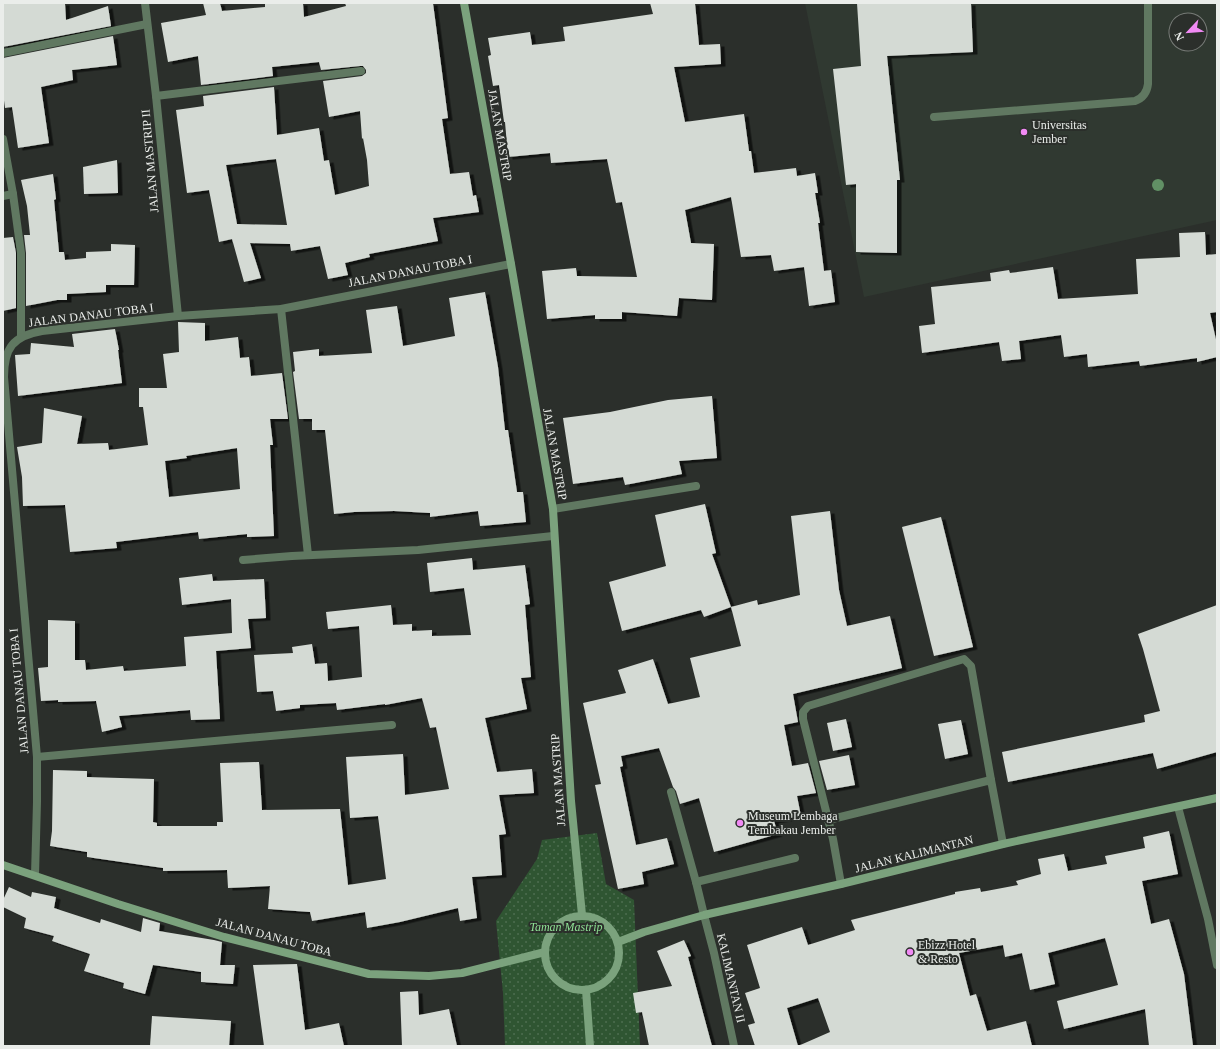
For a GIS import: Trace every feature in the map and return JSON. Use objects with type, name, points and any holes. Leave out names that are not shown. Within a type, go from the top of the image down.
[{"type":"main road","name":"JALAN MASTRIP","points":[[464,3],[512,264],[553,510],[553,536],[571,801],[582,915]]},
{"type":"main road","name":"JALAN KALIMANTAN","points":[[618,942],[644,932],[704,915],[840,884],[1003,844],[1217,798]]},
{"type":"main road","name":"JALAN DANAU TOBA","points":[[3,865],[118,904],[224,937],[369,974],[429,976],[462,974],[545,952]]},
{"type":"main road","points":[[582,915],[598,918],[611,928],[618,942],[620,955],[617,968],[610,978],[599,986],[586,990],[574,989],[562,984],[553,976],[547,965],[545,952],[547,938],[556,926],[568,918],[582,915]]},
{"type":"main road","points":[[586,990],[590,1046]]},
{"type":"street","name":"JALAN MASTRIP II","points":[[145,3],[178,316]]},
{"type":"street","points":[[934,117],[1134,101],[1143,97],[1147,92],[1148,84],[1148,3]]},
{"type":"street","points":[[3,53],[147,24]]},
{"type":"street","points":[[156,96],[360,70]]},
{"type":"street","points":[[3,139],[13,194],[21,253],[21,337]]},
{"type":"street","points":[[3,196],[13,194]]},
{"type":"street","name":"JALAN DANAU TOBA I","points":[[35,875],[38,802],[37,757],[4,377],[6,357],[13,344],[21,337],[42,331],[178,316],[281,309],[512,264]]},
{"type":"street","points":[[281,309],[308,555]]},
{"type":"street","points":[[553,510],[696,486]]},
{"type":"street","points":[[243,560],[308,555],[418,550],[553,536]]},
{"type":"street","points":[[840,884],[833,839],[803,719],[804,710],[811,705],[964,659],[971,666],[1003,844]]},
{"type":"street","points":[[37,757],[392,726]]},
{"type":"street","points":[[828,820],[991,780]]},
{"type":"street","name":"KALIMANTAN II","points":[[671,792],[714,953],[734,1046]]},
{"type":"street","points":[[1178,807],[1208,919],[1217,965]]},
{"type":"street","points":[[696,882],[795,858]]},
{"type":"shaded area","name":"Universitas Jember","points":[[805,3],[1217,3],[1217,220],[864,297]]},
{"type":"green space","name":"Taman Mastrip","points":[[597,833],[606,884],[634,900],[640,1046],[505,1046],[503,993],[496,921],[537,859],[542,840]]},
{"type":"building","points":[[3,3],[65,3],[66,20],[108,6],[111,26],[3,47]]},
{"type":"building","points":[[203,3],[220,3],[222,11],[265,7],[265,4],[303,3],[304,17],[346,6],[345,3],[433,3],[448,118],[442,119],[450,174],[469,172],[473,196],[476,195],[479,212],[433,218],[438,241],[369,254],[370,257],[345,263],[348,275],[328,279],[320,246],[291,251],[290,244],[250,243],[261,278],[244,282],[232,239],[219,242],[209,190],[187,193],[176,110],[204,106],[203,96],[274,87],[277,135],[319,128],[324,161],[329,160],[335,195],[369,186],[367,160],[363,138],[362,139],[360,111],[329,117],[323,81],[362,76],[366,73],[366,70],[363,66],[360,66],[321,70],[319,62],[272,67],[273,76],[201,85],[198,56],[168,62],[161,23],[206,15]],"holes":[[[276,159],[287,225],[237,224],[226,165]]]},
{"type":"building","points":[[650,3],[695,3],[699,45],[720,44],[721,64],[674,67],[685,122],[744,114],[749,151],[751,151],[754,173],[796,168],[797,176],[815,173],[818,193],[815,193],[820,223],[818,223],[824,271],[831,270],[835,302],[809,306],[804,267],[774,271],[771,255],[741,257],[731,197],[685,210],[691,243],[714,244],[712,300],[679,298],[677,316],[622,312],[622,319],[595,319],[595,315],[547,319],[542,271],[576,268],[577,276],[637,277],[622,202],[616,203],[607,159],[551,163],[550,153],[508,157],[505,122],[499,85],[493,86],[488,56],[491,55],[488,38],[530,32],[532,45],[565,41],[563,27],[653,14]]},
{"type":"building","points":[[857,3],[971,3],[973,52],[887,56],[900,180],[897,180],[897,253],[856,252],[856,184],[846,185],[833,69],[861,66]]},
{"type":"building","points":[[113,36],[117,65],[72,70],[73,80],[41,87],[49,143],[18,148],[12,107],[5,108],[3,93],[3,58]]},
{"type":"building","points":[[117,160],[118,193],[84,194],[83,167]]},
{"type":"building","points":[[53,174],[59,252],[64,252],[65,260],[86,258],[86,252],[111,251],[111,244],[135,245],[134,285],[106,285],[106,292],[67,294],[67,300],[57,300],[26,306],[26,253],[24,235],[30,235],[27,206],[21,180]]},
{"type":"building","points":[[1205,232],[1206,255],[1217,254],[1217,312],[1210,313],[1217,344],[1217,357],[1197,362],[1197,358],[1140,366],[1139,361],[1088,367],[1087,354],[1064,357],[1061,335],[1019,341],[1021,359],[1002,361],[999,342],[922,353],[919,326],[935,324],[931,287],[991,281],[990,273],[1009,270],[1010,273],[1053,267],[1058,299],[1138,294],[1136,259],[1180,257],[1179,233]]},
{"type":"building","points":[[13,237],[16,253],[16,308],[3,311],[3,238]]},
{"type":"building","points":[[485,292],[498,367],[505,430],[508,430],[517,492],[523,492],[526,522],[480,526],[478,511],[430,517],[430,513],[394,511],[334,514],[325,430],[312,430],[312,419],[299,419],[293,372],[295,371],[293,352],[319,349],[319,356],[372,353],[366,310],[397,306],[403,346],[455,336],[449,298]]},
{"type":"building","points":[[178,322],[205,323],[205,341],[238,337],[240,358],[249,357],[251,376],[282,373],[288,419],[270,419],[273,445],[270,445],[274,536],[247,537],[247,534],[199,539],[198,532],[116,542],[117,548],[70,552],[65,505],[23,506],[22,477],[17,447],[42,443],[44,408],[82,416],[77,444],[108,443],[109,450],[148,445],[143,407],[139,407],[139,388],[167,388],[163,354],[179,352]],"holes":[[[237,448],[240,489],[169,497],[165,461]]]},
{"type":"building","points":[[115,329],[119,350],[122,383],[18,396],[15,355],[30,354],[31,343],[74,347],[72,334]]},
{"type":"building","points":[[712,396],[717,458],[679,461],[682,474],[625,485],[623,477],[573,484],[563,418],[610,412],[668,400]]},
{"type":"building","points":[[705,504],[716,553],[712,554],[731,607],[704,617],[701,610],[622,631],[609,582],[666,566],[655,515]]},
{"type":"building","points":[[830,511],[839,590],[847,626],[890,616],[902,668],[793,694],[798,722],[784,725],[792,766],[808,763],[816,793],[797,796],[801,816],[774,821],[778,834],[714,852],[699,798],[680,804],[659,748],[621,756],[623,766],[620,767],[636,845],[667,838],[674,864],[642,872],[644,884],[618,889],[595,785],[601,784],[583,703],[626,693],[618,670],[653,659],[668,704],[700,697],[690,658],[741,646],[731,607],[757,600],[758,605],[800,595],[791,516]]},
{"type":"building","points":[[941,517],[973,647],[934,656],[902,527]]},
{"type":"building","points":[[472,558],[473,570],[525,565],[530,604],[525,605],[531,677],[521,678],[527,709],[485,718],[497,772],[532,769],[534,793],[499,795],[506,834],[499,835],[502,875],[472,877],[477,918],[460,921],[458,908],[400,922],[367,928],[365,912],[312,921],[310,912],[268,909],[270,886],[228,888],[227,870],[163,871],[163,868],[87,857],[87,852],[50,846],[52,831],[53,770],[87,771],[87,777],[154,779],[153,822],[157,823],[157,826],[217,826],[217,822],[223,822],[220,763],[259,762],[262,810],[340,809],[348,885],[386,879],[378,816],[350,818],[346,757],[403,754],[405,795],[449,789],[436,727],[430,728],[422,698],[385,705],[337,710],[336,703],[300,705],[300,708],[276,711],[273,691],[257,692],[254,655],[293,653],[292,647],[312,644],[315,664],[327,663],[328,681],[362,677],[359,626],[328,629],[326,612],[391,605],[393,625],[412,624],[412,631],[432,630],[432,636],[471,635],[464,588],[430,592],[427,563]]},
{"type":"building","points":[[212,574],[213,581],[264,579],[266,618],[248,619],[251,648],[216,651],[220,719],[191,720],[190,710],[119,716],[122,727],[102,732],[96,701],[41,701],[38,668],[48,667],[48,620],[75,621],[75,660],[85,660],[86,670],[123,666],[124,671],[186,666],[184,637],[232,633],[231,599],[182,605],[179,578]]},
{"type":"building","points":[[1217,605],[1217,752],[1157,769],[1153,753],[1008,782],[1002,752],[1145,722],[1144,715],[1160,711],[1138,634]]},
{"type":"building","points":[[846,719],[852,747],[833,751],[827,723]]},
{"type":"building","points":[[961,720],[968,754],[945,759],[938,724]]},
{"type":"building","points":[[849,755],[855,785],[827,790],[819,761]]},
{"type":"building","points":[[1169,831],[1178,874],[1142,881],[1151,924],[1169,919],[1184,974],[1193,1046],[1149,1046],[1145,1009],[1064,1029],[1057,1001],[1118,985],[1105,938],[1048,953],[1055,984],[1030,990],[1022,953],[1005,957],[1003,945],[959,953],[970,996],[976,994],[987,1031],[1026,1021],[1032,1046],[755,1046],[748,1025],[755,1023],[745,993],[760,988],[747,945],[802,927],[808,945],[855,930],[851,920],[955,894],[955,892],[980,888],[981,892],[1018,885],[1016,881],[1041,874],[1038,859],[1064,854],[1068,871],[1107,864],[1105,856],[1145,848],[1143,837]],"holes":[[[818,998],[830,1032],[798,1046],[787,1008]]]},
{"type":"building","points":[[9,887],[31,897],[32,892],[56,897],[54,908],[100,923],[101,919],[141,932],[143,918],[160,923],[159,931],[222,942],[220,965],[235,965],[233,984],[201,982],[201,972],[153,965],[145,994],[123,988],[124,983],[84,971],[90,954],[52,941],[54,936],[24,928],[26,918],[3,907],[3,900]]},
{"type":"building","points":[[684,940],[691,956],[688,957],[712,1046],[649,1046],[642,1012],[636,1013],[633,993],[672,986],[657,951]]},
{"type":"building","points":[[297,964],[305,1030],[339,1023],[344,1046],[264,1046],[253,965]]},
{"type":"building","points":[[418,991],[419,1015],[449,1009],[457,1046],[402,1046],[400,992]]},
{"type":"building","points":[[152,1016],[231,1021],[229,1046],[150,1046]]},
{"type":"place","name":"Universitas Jember","points":[[1024,132]]},
{"type":"place","name":"Museum Lembaga Tembakau Jember","points":[[740,823]]},
{"type":"place","name":"Ebizz Hotel & Resto","points":[[910,952]]}]
